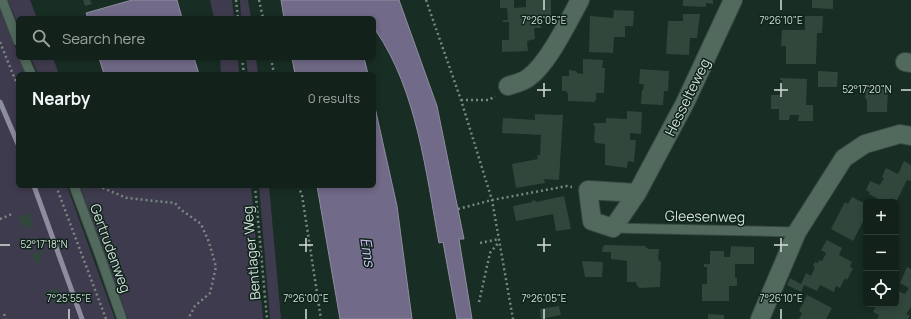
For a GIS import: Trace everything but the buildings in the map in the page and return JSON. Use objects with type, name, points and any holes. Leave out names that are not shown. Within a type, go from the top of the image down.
[{"type":"street","points":[[508,86],[527,79],[538,69],[549,54],[580,0]]},
{"type":"street","name":"Hesselteweg","points":[[613,228],[637,193],[685,103],[733,0]]},
{"type":"street","points":[[760,319],[797,232],[844,158],[864,144],[900,134],[911,136]]},
{"type":"street","points":[[613,228],[592,220],[588,190],[637,193]]},
{"type":"lane","points":[[2,0],[16,36]]},
{"type":"lane","points":[[25,60],[30,72]]},
{"type":"lane","name":"Gertrudenweg","points":[[75,188],[122,319]]},
{"type":"lane","name":"Gleesenweg","points":[[613,228],[797,232]]},
{"type":"path","points":[[236,0],[238,16]]},
{"type":"path","points":[[259,0],[263,16]]},
{"type":"path","points":[[426,0],[461,100],[492,200],[513,319]]},
{"type":"path","points":[[0,42],[16,82]]},
{"type":"path","points":[[242,60],[244,72]]},
{"type":"path","points":[[271,60],[274,72]]},
{"type":"path","points":[[461,100],[489,100],[508,86]]},
{"type":"path","points":[[458,208],[567,186],[588,190]]},
{"type":"path","points":[[57,188],[106,319]]},
{"type":"path","points":[[103,188],[127,198],[174,203],[201,224],[209,242],[216,267],[210,293],[195,306],[188,319]]},
{"type":"path","name":"Bentlager Weg","points":[[255,188],[267,319]]},
{"type":"path","points":[[299,188],[302,195],[321,319]]},
{"type":"path","points":[[0,219],[12,214]]},
{"type":"path","points":[[480,243],[499,240]]},
{"type":"path","points":[[479,302],[490,253],[499,240]]},
{"type":"path","points":[[4,314],[6,319]]},
{"type":"shaded area","points":[[8,0],[30,0],[36,16],[16,16],[16,19]]},
{"type":"shaded area","points":[[210,0],[232,0],[234,16],[214,16]]},
{"type":"shaded area","points":[[240,0],[248,0],[251,16],[241,16]]},
{"type":"shaded area","points":[[0,10],[16,49],[16,60],[20,60],[24,72],[16,72],[16,188],[68,188],[115,319],[0,319]]},
{"type":"shaded area","points":[[32,60],[54,60],[58,72],[37,72]]},
{"type":"shaded area","points":[[220,60],[238,60],[239,72],[221,72]]},
{"type":"shaded area","points":[[246,60],[256,60],[258,72],[248,72]]},
{"type":"shaded area","points":[[81,188],[251,188],[263,319],[128,319]]},
{"type":"shaded area","points":[[259,188],[269,188],[281,319],[270,319]]},
{"type":"water","points":[[132,0],[177,0],[181,16],[87,16],[86,13]]},
{"type":"water","points":[[281,0],[399,0],[437,106],[464,239],[459,239],[472,319],[457,319],[443,242],[439,243],[424,161],[411,106],[390,54],[376,31],[376,16],[284,16]]},
{"type":"water","points":[[100,60],[195,60],[198,72],[103,72]]},
{"type":"water","points":[[292,60],[364,60],[368,72],[295,72]]},
{"type":"water","name":"Ems","points":[[376,112],[397,206],[412,319],[340,319],[317,188],[376,188]]},
{"type":"waterway","points":[[0,102],[16,139]]},
{"type":"waterway","points":[[35,188],[82,319]]}]
